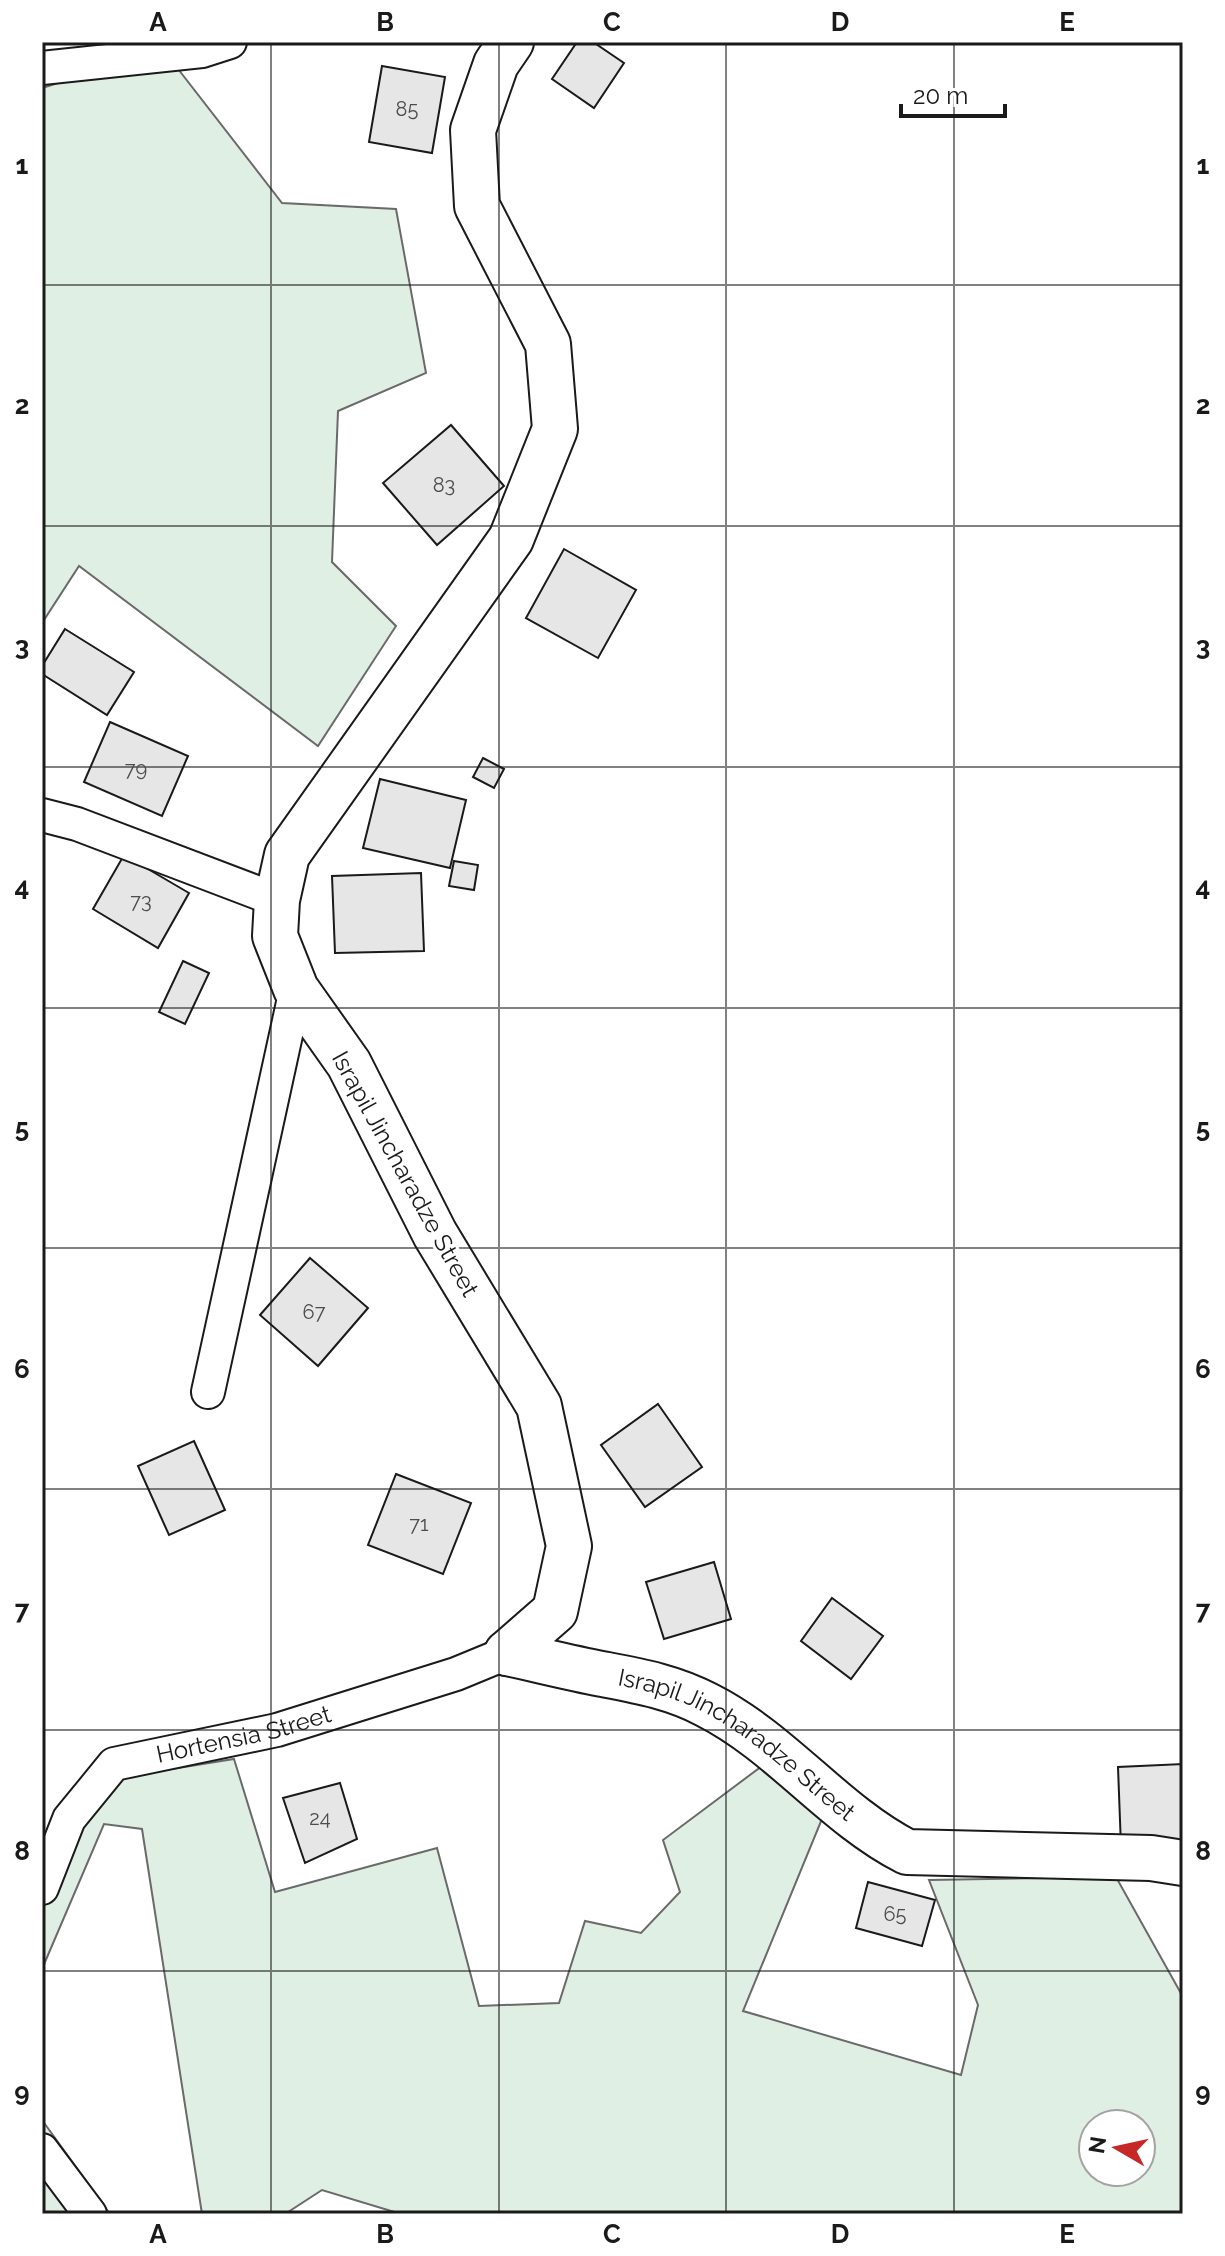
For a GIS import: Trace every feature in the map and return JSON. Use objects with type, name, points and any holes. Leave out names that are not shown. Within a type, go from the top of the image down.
[{"type":"street","points":[[42,68],[202,51],[230,42]]},
{"type":"street","name":"Israpil Jincharadze Street","points":[[507,1653],[555,1611],[569,1546],[539,1406],[435,1234],[349,1064],[296,989],[275,936],[277,900],[287,855],[511,539],[555,429],[548,344],[477,206],[473,130],[496,64],[511,42]]},
{"type":"street","points":[[42,815],[77,824],[277,900]]},
{"type":"street","points":[[208,1392],[296,989]]},
{"type":"street","name":"Israpil Jincharadze Street","points":[[507,1653],[648,1682],[708,1705],[776,1751],[879,1838],[907,1852],[1172,1866]]},
{"type":"street","name":"Hortensia Street","points":[[42,1888],[69,1819],[114,1764],[277,1730],[456,1674],[507,1653]]},
{"type":"street","points":[[42,2150],[90,2214]]},
{"type":"green space","points":[[161,47],[282,203],[396,209],[426,373],[338,411],[332,562],[396,626],[318,746],[79,566],[42,623],[42,88]]},
{"type":"green space","points":[[234,1759],[275,1892],[437,1848],[479,2006],[559,2003],[585,1921],[641,1933],[680,1892],[663,1840],[766,1763],[824,1814],[743,2011],[961,2075],[978,2005],[929,1880],[1116,1877],[1183,1997],[1183,2214],[401,2214],[322,2190],[285,2214],[202,2214],[142,1829],[104,1824],[42,1969],[42,1867],[70,1842],[122,1777]]},
{"type":"green space","points":[[42,2120],[110,2214],[42,2214]]},
{"type":"building","points":[[577,42],[593,42],[624,63],[594,108],[552,79]]},
{"type":"building","points":[[382,66],[445,77],[432,153],[369,142]]},
{"type":"building","points":[[451,425],[504,486],[437,545],[383,483]]},
{"type":"building","points":[[564,549],[636,590],[598,658],[526,618]]},
{"type":"building","points":[[65,629],[134,672],[107,715],[42,674],[42,666]]},
{"type":"building","points":[[110,722],[188,756],[162,816],[84,782]]},
{"type":"building","points":[[483,758],[504,769],[494,788],[473,777]]},
{"type":"building","points":[[380,779],[466,800],[450,868],[363,848]]},
{"type":"building","points":[[124,855],[189,893],[158,948],[93,909]]},
{"type":"building","points":[[454,861],[478,865],[474,890],[449,886]]},
{"type":"building","points":[[421,873],[424,951],[335,953],[332,876]]},
{"type":"building","points":[[183,961],[209,973],[185,1024],[159,1012]]},
{"type":"building","points":[[310,1258],[368,1308],[318,1366],[260,1315]]},
{"type":"building","points":[[658,1404],[702,1467],[645,1507],[601,1445]]},
{"type":"building","points":[[194,1441],[225,1510],[169,1535],[138,1466]]},
{"type":"building","points":[[396,1474],[471,1503],[443,1574],[368,1545]]},
{"type":"building","points":[[714,1562],[731,1619],[664,1639],[646,1582]]},
{"type":"building","points":[[832,1598],[883,1636],[851,1679],[801,1641]]},
{"type":"building","points":[[1183,1764],[1183,1844],[1121,1847],[1118,1767]]},
{"type":"building","points":[[340,1783],[357,1839],[305,1863],[283,1798]]},
{"type":"building","points":[[868,1882],[935,1900],[922,1946],[856,1928]]}]
